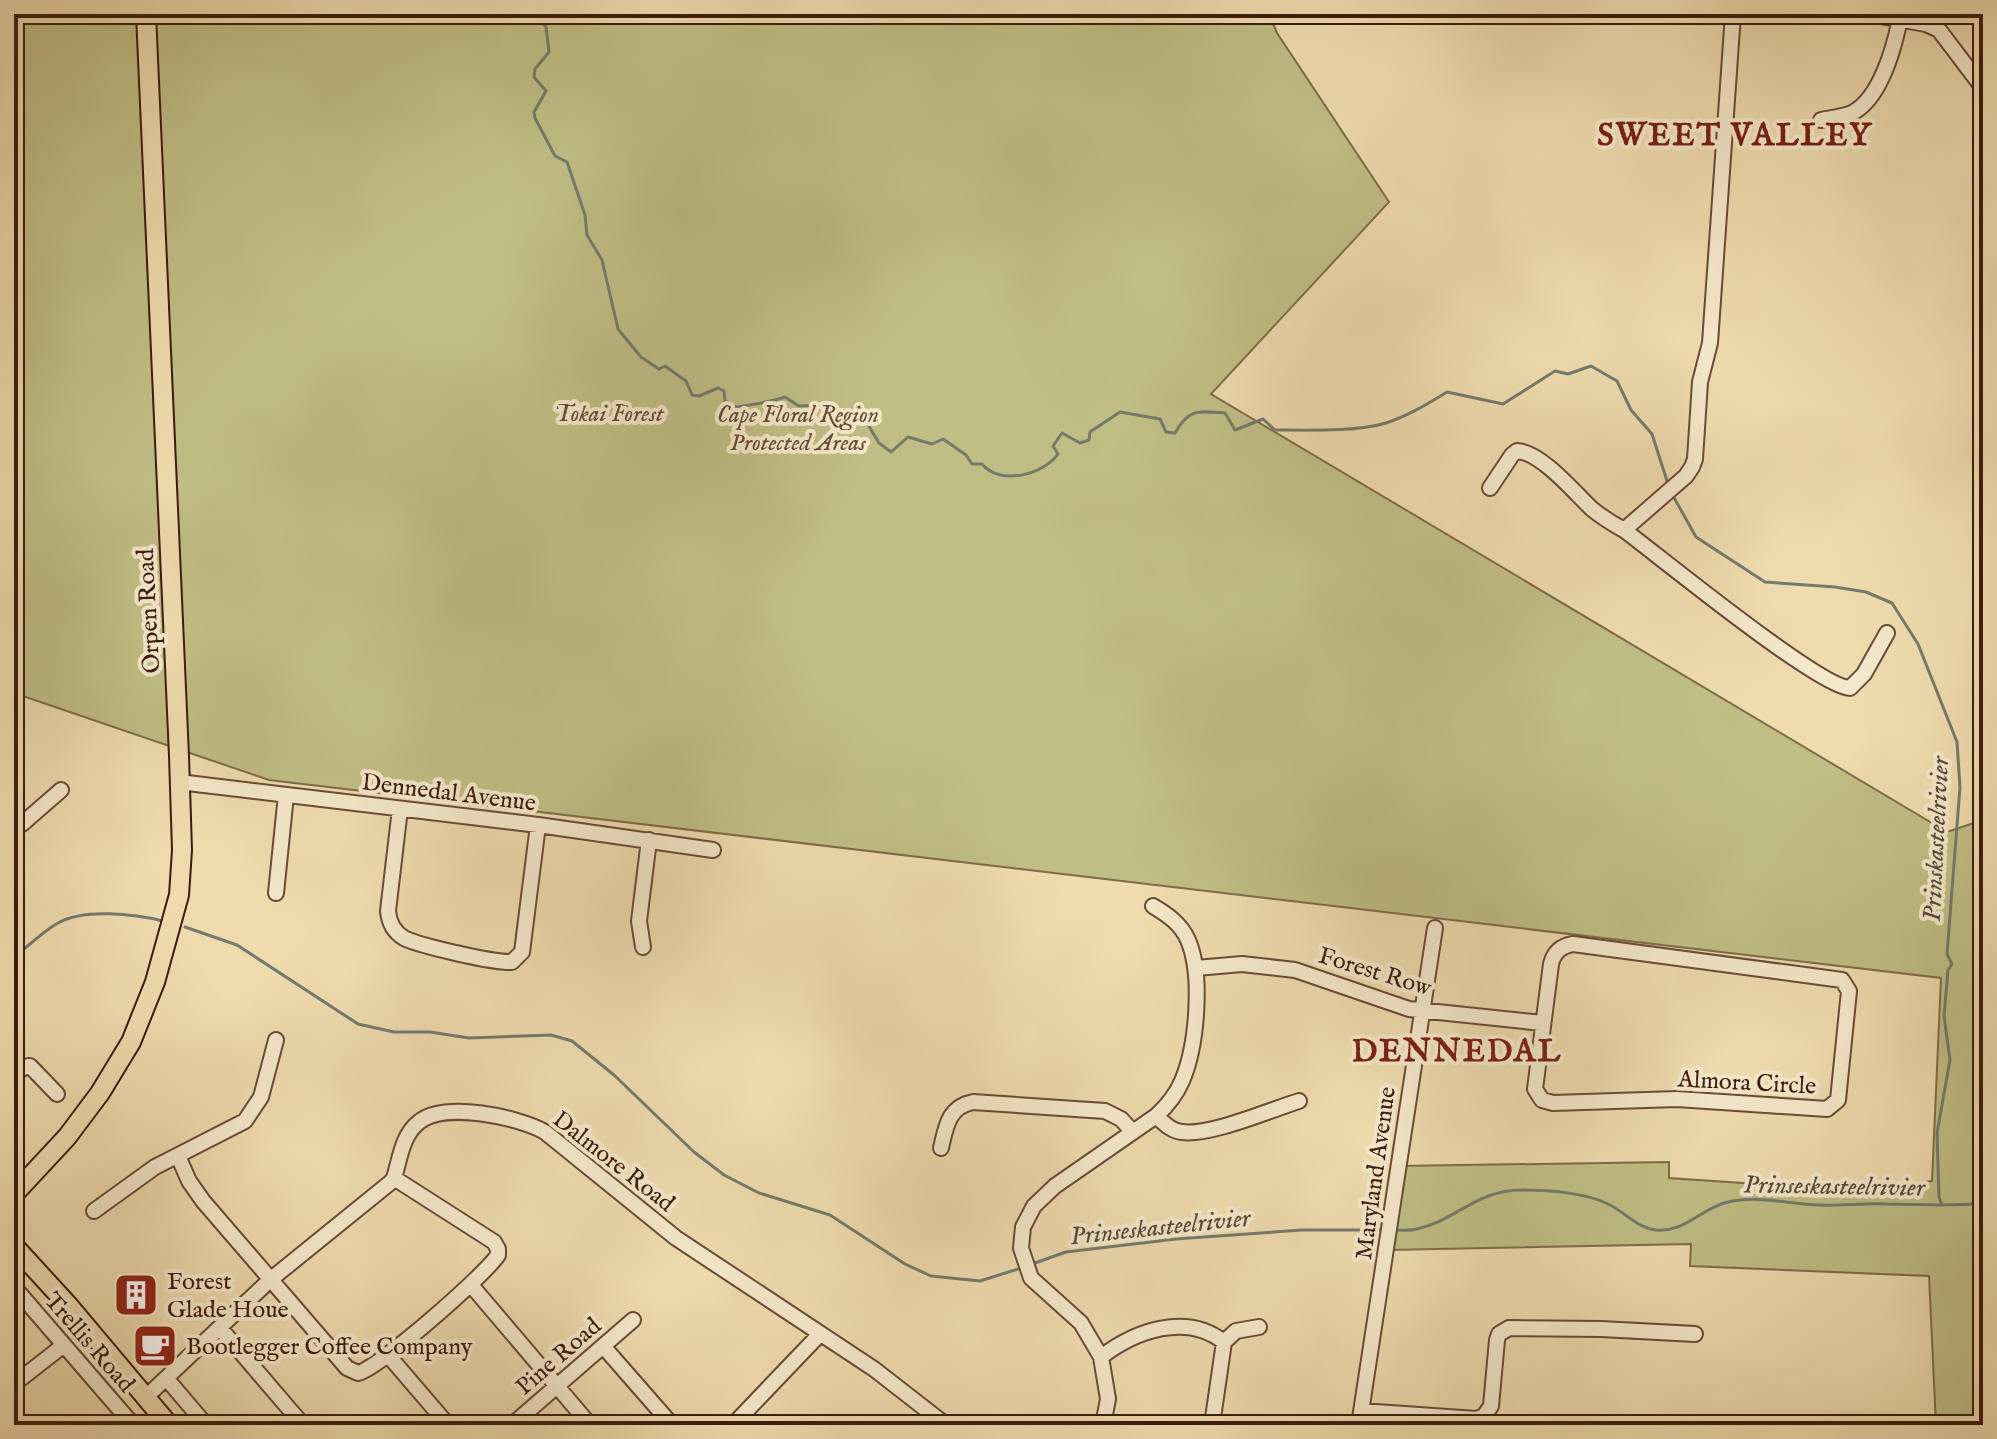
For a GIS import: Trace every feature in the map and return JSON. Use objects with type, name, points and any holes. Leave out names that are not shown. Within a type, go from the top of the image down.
[{"type":"main road","name":"Orpen Road","points":[[14,1194],[78,1123],[131,1042],[155,982],[179,895],[182,850],[146,14]]},
{"type":"main road","name":"Orpen Road","points":[[14,1182],[37,1166]]},
{"type":"main road","points":[[14,1234],[39,1272]]},
{"type":"main road","points":[[14,1246],[169,1425]]},
{"type":"street","points":[[1624,530],[1686,476],[1695,459],[1700,382],[1710,343],[1733,14]]},
{"type":"street","points":[[1868,14],[1926,24],[1939,30],[1983,88]]},
{"type":"street","points":[[1821,120],[1853,112],[1865,102],[1893,52],[1900,19]]},
{"type":"street","points":[[1490,488],[1512,455],[1525,451],[1556,474],[1595,511],[1773,643],[1837,685],[1850,688],[1859,682],[1887,633]]},
{"type":"street","name":"Dennedal Avenue","points":[[179,782],[538,825],[713,850]]},
{"type":"street","points":[[14,824],[22,824],[61,790]]},
{"type":"street","points":[[276,893],[286,795]]},
{"type":"street","points":[[400,809],[388,911],[392,927],[405,938],[496,962],[512,962],[522,952],[538,825]]},
{"type":"street","points":[[643,947],[639,921],[649,840]]},
{"type":"street","points":[[1103,1425],[1108,1399],[1101,1357],[1081,1323],[1031,1278],[1024,1260],[1021,1237],[1027,1216],[1043,1197],[1156,1116],[1176,1093],[1188,1064],[1196,968],[1180,926],[1153,906]]},
{"type":"street","name":"Maryland Avenue","points":[[1360,1418],[1435,928]]},
{"type":"street","name":"Almora Circle","points":[[1573,944],[1838,978],[1849,991],[1841,1094],[1834,1106],[1827,1109],[1677,1099],[1546,1102],[1535,1089],[1542,1023],[1553,957],[1560,949],[1573,944]]},
{"type":"street","name":"Forest Row","points":[[1196,968],[1242,964],[1295,970],[1421,1011],[1542,1023]]},
{"type":"street","points":[[94,1211],[155,1167],[236,1128],[250,1116],[261,1097],[276,1040]]},
{"type":"street","points":[[14,1075],[30,1066],[57,1094]]},
{"type":"street","points":[[1156,1116],[1170,1128],[1184,1133],[1208,1130],[1299,1101]]},
{"type":"street","points":[[941,1148],[953,1112],[973,1102],[1105,1111],[1121,1119],[1133,1132]]},
{"type":"street","name":"Dalmore Road","points":[[394,1178],[406,1139],[418,1122],[425,1119],[445,1114],[472,1113],[526,1122],[558,1142],[676,1238],[874,1369],[946,1425]]},
{"type":"street","points":[[146,1397],[270,1280],[394,1178],[497,1246],[498,1255],[471,1285],[388,1355],[363,1373],[352,1372],[270,1280],[203,1201],[189,1181],[178,1156]]},
{"type":"street","points":[[471,1285],[590,1425]]},
{"type":"street","name":"Trellis Road","points":[[14,1287],[133,1425]]},
{"type":"street","name":"Pine Road","points":[[512,1425],[633,1320]]},
{"type":"street","points":[[1101,1357],[1121,1342],[1164,1327],[1206,1331],[1224,1342]]},
{"type":"street","points":[[1212,1425],[1224,1342],[1228,1335],[1236,1331],[1259,1327]]},
{"type":"street","points":[[220,1328],[302,1425]]},
{"type":"street","points":[[1360,1418],[1477,1419],[1484,1416],[1491,1406],[1497,1340],[1499,1334],[1509,1328],[1695,1334]]},
{"type":"street","points":[[733,1425],[819,1335]]},
{"type":"street","points":[[14,1384],[64,1345]]},
{"type":"street","points":[[603,1346],[672,1425]]},
{"type":"street","points":[[388,1355],[448,1425]]},
{"type":"street","points":[[166,1378],[206,1425]]},
{"type":"green space","name":"Cape Floral Region Protected Areas","points":[[14,14],[1269,14],[1277,33],[1389,202],[1211,394],[1947,832],[1983,820],[1983,1425],[1936,1425],[1929,1276],[1690,1266],[1691,1244],[1387,1250],[1397,1166],[1669,1162],[1669,1178],[1849,1190],[1932,1181],[1941,978],[269,780],[14,693]]},
{"type":"waterway","name":"Prinskasteelrivier","points":[[543,14],[538,18],[546,27],[549,52],[535,69],[534,77],[546,91],[534,112],[535,118],[555,156],[567,162],[585,215],[587,235],[602,260],[618,329],[641,357],[659,369],[665,366],[686,381],[692,395],[699,396],[718,388],[724,391],[725,401],[736,407],[785,397],[799,406],[818,405],[830,410],[861,413],[879,443],[891,452],[908,437],[932,444],[943,439],[966,455],[972,464],[982,464],[999,475],[1010,476],[1032,472],[1051,461],[1058,454],[1053,446],[1062,433],[1080,443],[1089,440],[1090,432],[1120,412],[1160,419],[1166,432],[1175,433],[1185,419],[1201,412],[1225,413],[1235,430],[1263,419],[1275,430],[1360,428],[1402,417],[1447,392],[1503,404],[1555,371],[1568,374],[1591,366],[1617,381],[1631,410],[1652,434],[1668,484]]},
{"type":"waterway","name":"Prinskasteelrivier","points":[[1672,494],[1696,537],[1765,582],[1866,592],[1892,603],[1918,644],[1957,742],[1960,787],[1947,954],[1952,964],[1948,970],[1944,1016],[1950,1060],[1937,1133],[1939,1197],[1942,1205]]},
{"type":"waterway","name":"Prinseskasteelrivier","points":[[14,957],[58,923],[81,915],[138,916],[163,921]]},
{"type":"waterway","name":"Prinseskasteelrivier","points":[[185,927],[237,945],[358,1024],[394,1032],[430,1032],[469,1038],[551,1035],[572,1041],[614,1075],[694,1152],[724,1175],[759,1193],[830,1215],[905,1264],[931,1276],[980,1281],[1021,1268]]},
{"type":"waterway","name":"Prinseskasteelrivier","points":[[1393,1230],[1414,1230],[1431,1225],[1493,1194],[1524,1190],[1589,1197],[1656,1230],[1676,1228],[1709,1209],[1739,1200],[1827,1205],[1983,1203]]},
{"type":"waterway","name":"Prinseskasteelrivier","points":[[1032,1264],[1066,1252],[1176,1239],[1302,1230],[1385,1230]]},
{"type":"place","name":"Forest Glade Houe","points":[[136,1295]]},
{"type":"place","name":"Bootlegger Coffee Company","points":[[155,1346]]},
{"type":"district","name":"SWEET VALLEY","points":[[1735,134]]},
{"type":"district","name":"DENNEDAL","points":[[1457,1050]]},
{"type":"park label","name":"Tokai Forest","points":[[609,413]]}]
